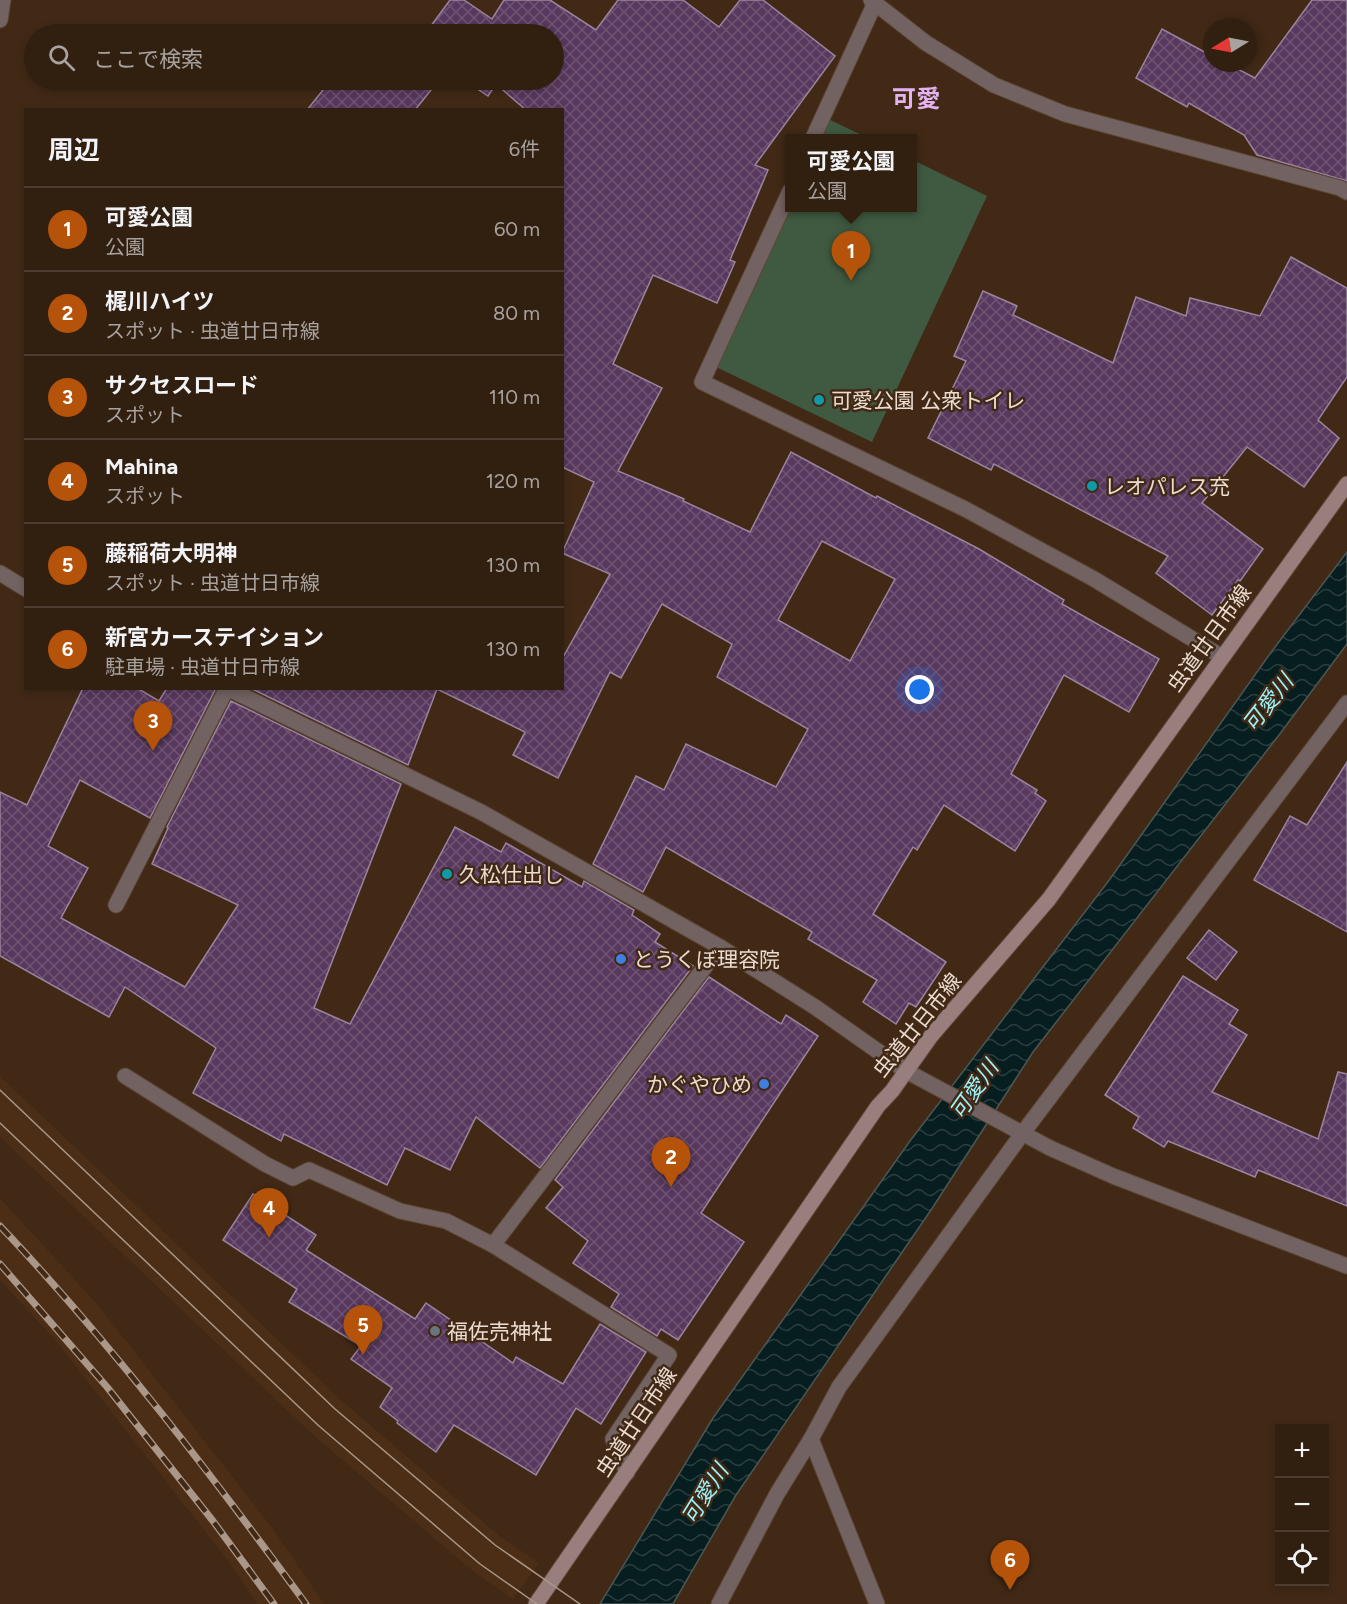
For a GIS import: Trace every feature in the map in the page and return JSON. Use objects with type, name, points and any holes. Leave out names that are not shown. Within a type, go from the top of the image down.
[{"type":"main road","name":"虫道廿日市線","points":[[536,1604],[878,1106],[932,1036],[1049,899],[1347,484]]},
{"type":"street","points":[[0,20],[3,0]]},
{"type":"street","points":[[815,134],[873,2],[926,44],[994,86],[1029,101],[1065,114],[1340,188],[1347,192]]},
{"type":"street","points":[[785,200],[702,382],[965,509],[1094,579],[1222,657]]},
{"type":"street","points":[[0,573],[24,588]]},
{"type":"street","points":[[116,905],[226,690]]},
{"type":"street","points":[[231,690],[481,812],[720,947],[815,1007],[906,1071],[1022,1134],[1113,1176],[1347,1266]]},
{"type":"street","points":[[719,1604],[777,1494],[811,1439],[839,1387],[1022,1134],[1347,703]]},
{"type":"street","points":[[493,1245],[720,947]]},
{"type":"street","points":[[125,1076],[265,1164],[293,1178],[309,1170],[400,1211],[446,1221],[493,1245],[669,1355],[613,1438],[627,1473]]},
{"type":"street","points":[[811,1439],[877,1604]]},
{"type":"shaded area","points":[[0,1076],[342,1401],[501,1537],[539,1563],[513,1599],[474,1572],[312,1434],[0,1137]]},
{"type":"shaded area","points":[[0,1198],[98,1305],[274,1530],[324,1604],[257,1604],[229,1562],[56,1341],[0,1280]]},
{"type":"green space","points":[[828,119],[860,134],[821,134]]},
{"type":"green space","points":[[917,162],[987,196],[872,442],[716,367],[788,212],[917,212]]},
{"type":"water","name":"可愛川","points":[[1347,552],[1347,644],[1033,1052],[933,1207],[736,1495],[673,1604],[600,1604],[713,1418],[910,1141],[1110,879],[1272,651]]},
{"type":"building","points":[[450,0],[464,0],[492,19],[504,0],[550,0],[596,30],[618,0],[683,0],[719,27],[740,0],[763,0],[835,56],[755,165],[768,170],[730,260],[735,262],[717,303],[653,275],[613,364],[662,388],[618,471],[684,499],[683,501],[750,532],[791,452],[876,498],[877,496],[979,549],[1064,600],[1062,604],[1159,659],[1129,712],[1064,675],[1011,774],[1037,790],[1035,793],[1046,801],[1015,851],[944,805],[917,850],[913,847],[873,914],[946,962],[916,1007],[909,1003],[896,1024],[863,1002],[877,980],[808,939],[812,932],[666,847],[643,892],[593,864],[636,776],[664,790],[686,744],[776,787],[808,729],[717,677],[732,644],[662,604],[621,678],[610,672],[558,778],[513,755],[525,732],[439,690],[564,690],[564,655],[610,574],[564,554],[564,549],[594,482],[564,468],[564,108],[524,108],[503,90],[564,90],[564,24],[432,24]],"holes":[[[822,541],[895,579],[850,661],[778,620]]]},
{"type":"building","points":[[1312,0],[1347,0],[1347,181],[1257,155],[1244,135],[1189,103],[1187,107],[1136,78],[1162,29],[1203,51],[1203,72],[1243,72],[1255,78]]},
{"type":"building","points":[[323,90],[431,90],[417,108],[309,108]]},
{"type":"building","points":[[479,90],[492,90],[488,96]]},
{"type":"building","points":[[1291,257],[1347,288],[1347,377],[1318,420],[1339,438],[1304,487],[1247,447],[1202,503],[1263,549],[1212,615],[1156,573],[1168,556],[994,464],[991,470],[928,438],[966,361],[954,356],[983,291],[1017,306],[1013,315],[1113,363],[1136,297],[1186,316],[1190,298],[1260,316]]},
{"type":"building","points":[[82,690],[140,690],[159,701],[166,690],[215,690],[150,818],[80,780],[48,846],[88,868],[61,918],[185,987],[238,905],[152,864],[167,827],[231,701],[401,784],[314,1008],[350,1024],[455,827],[501,852],[506,843],[582,887],[584,881],[634,910],[632,915],[660,934],[655,942],[693,966],[540,1168],[476,1117],[450,1170],[405,1148],[387,1185],[284,1134],[281,1141],[193,1093],[216,1048],[125,987],[109,1017],[0,956],[0,792],[27,805]]},
{"type":"building","points":[[254,690],[437,690],[408,765]]},
{"type":"building","points":[[1347,762],[1347,932],[1254,880],[1290,816],[1307,825]]},
{"type":"building","points":[[1209,930],[1237,952],[1216,980],[1187,958]]},
{"type":"building","points":[[1183,976],[1238,1010],[1229,1024],[1247,1035],[1212,1092],[1318,1139],[1338,1072],[1347,1074],[1347,1206],[1258,1170],[1255,1177],[1168,1141],[1164,1147],[1133,1128],[1139,1117],[1105,1095]]},
{"type":"building","points":[[709,977],[781,1024],[786,1015],[818,1036],[701,1213],[744,1242],[678,1340],[661,1329],[657,1336],[611,1307],[619,1294],[573,1263],[588,1241],[546,1208],[563,1187],[555,1180]]},
{"type":"building","points":[[253,1194],[316,1235],[306,1250],[415,1319],[426,1303],[513,1363],[516,1357],[563,1384],[600,1324],[646,1352],[601,1424],[576,1408],[536,1475],[454,1425],[436,1452],[397,1423],[398,1421],[380,1407],[392,1388],[351,1359],[361,1346],[289,1302],[297,1289],[223,1240]]},
{"type":"tram line","points":[[0,1090],[335,1409],[495,1545],[580,1604]]},
{"type":"tram line","points":[[0,1123],[319,1426],[480,1564],[537,1604]]},
{"type":"railway","points":[[0,1226],[121,1363],[234,1507],[306,1604]]},
{"type":"railway","points":[[0,1264],[107,1387],[213,1521],[274,1604]]},
{"type":"place","name":"可愛公園","points":[[851,281]]},
{"type":"place","name":"可愛公園 公衆トイレ","points":[[819,400]]},
{"type":"place","name":"レオパレス充","points":[[1092,486]]},
{"type":"place","name":"サクセスロード","points":[[153,751]]},
{"type":"place","name":"久松仕出し","points":[[447,874]]},
{"type":"place","name":"とうくぼ理容院","points":[[621,959]]},
{"type":"place","name":"かぐやひめ","points":[[764,1084]]},
{"type":"place","name":"梶川ハイツ","points":[[671,1187]]},
{"type":"place","name":"Mahina","points":[[269,1238]]},
{"type":"place","name":"福佐売神社","points":[[435,1331]]},
{"type":"place","name":"藤稲荷大明神","points":[[363,1355]]},
{"type":"place","name":"新宮カーステイション","points":[[1010,1590]]},
{"type":"district","name":"可愛","points":[[916,98]]}]
